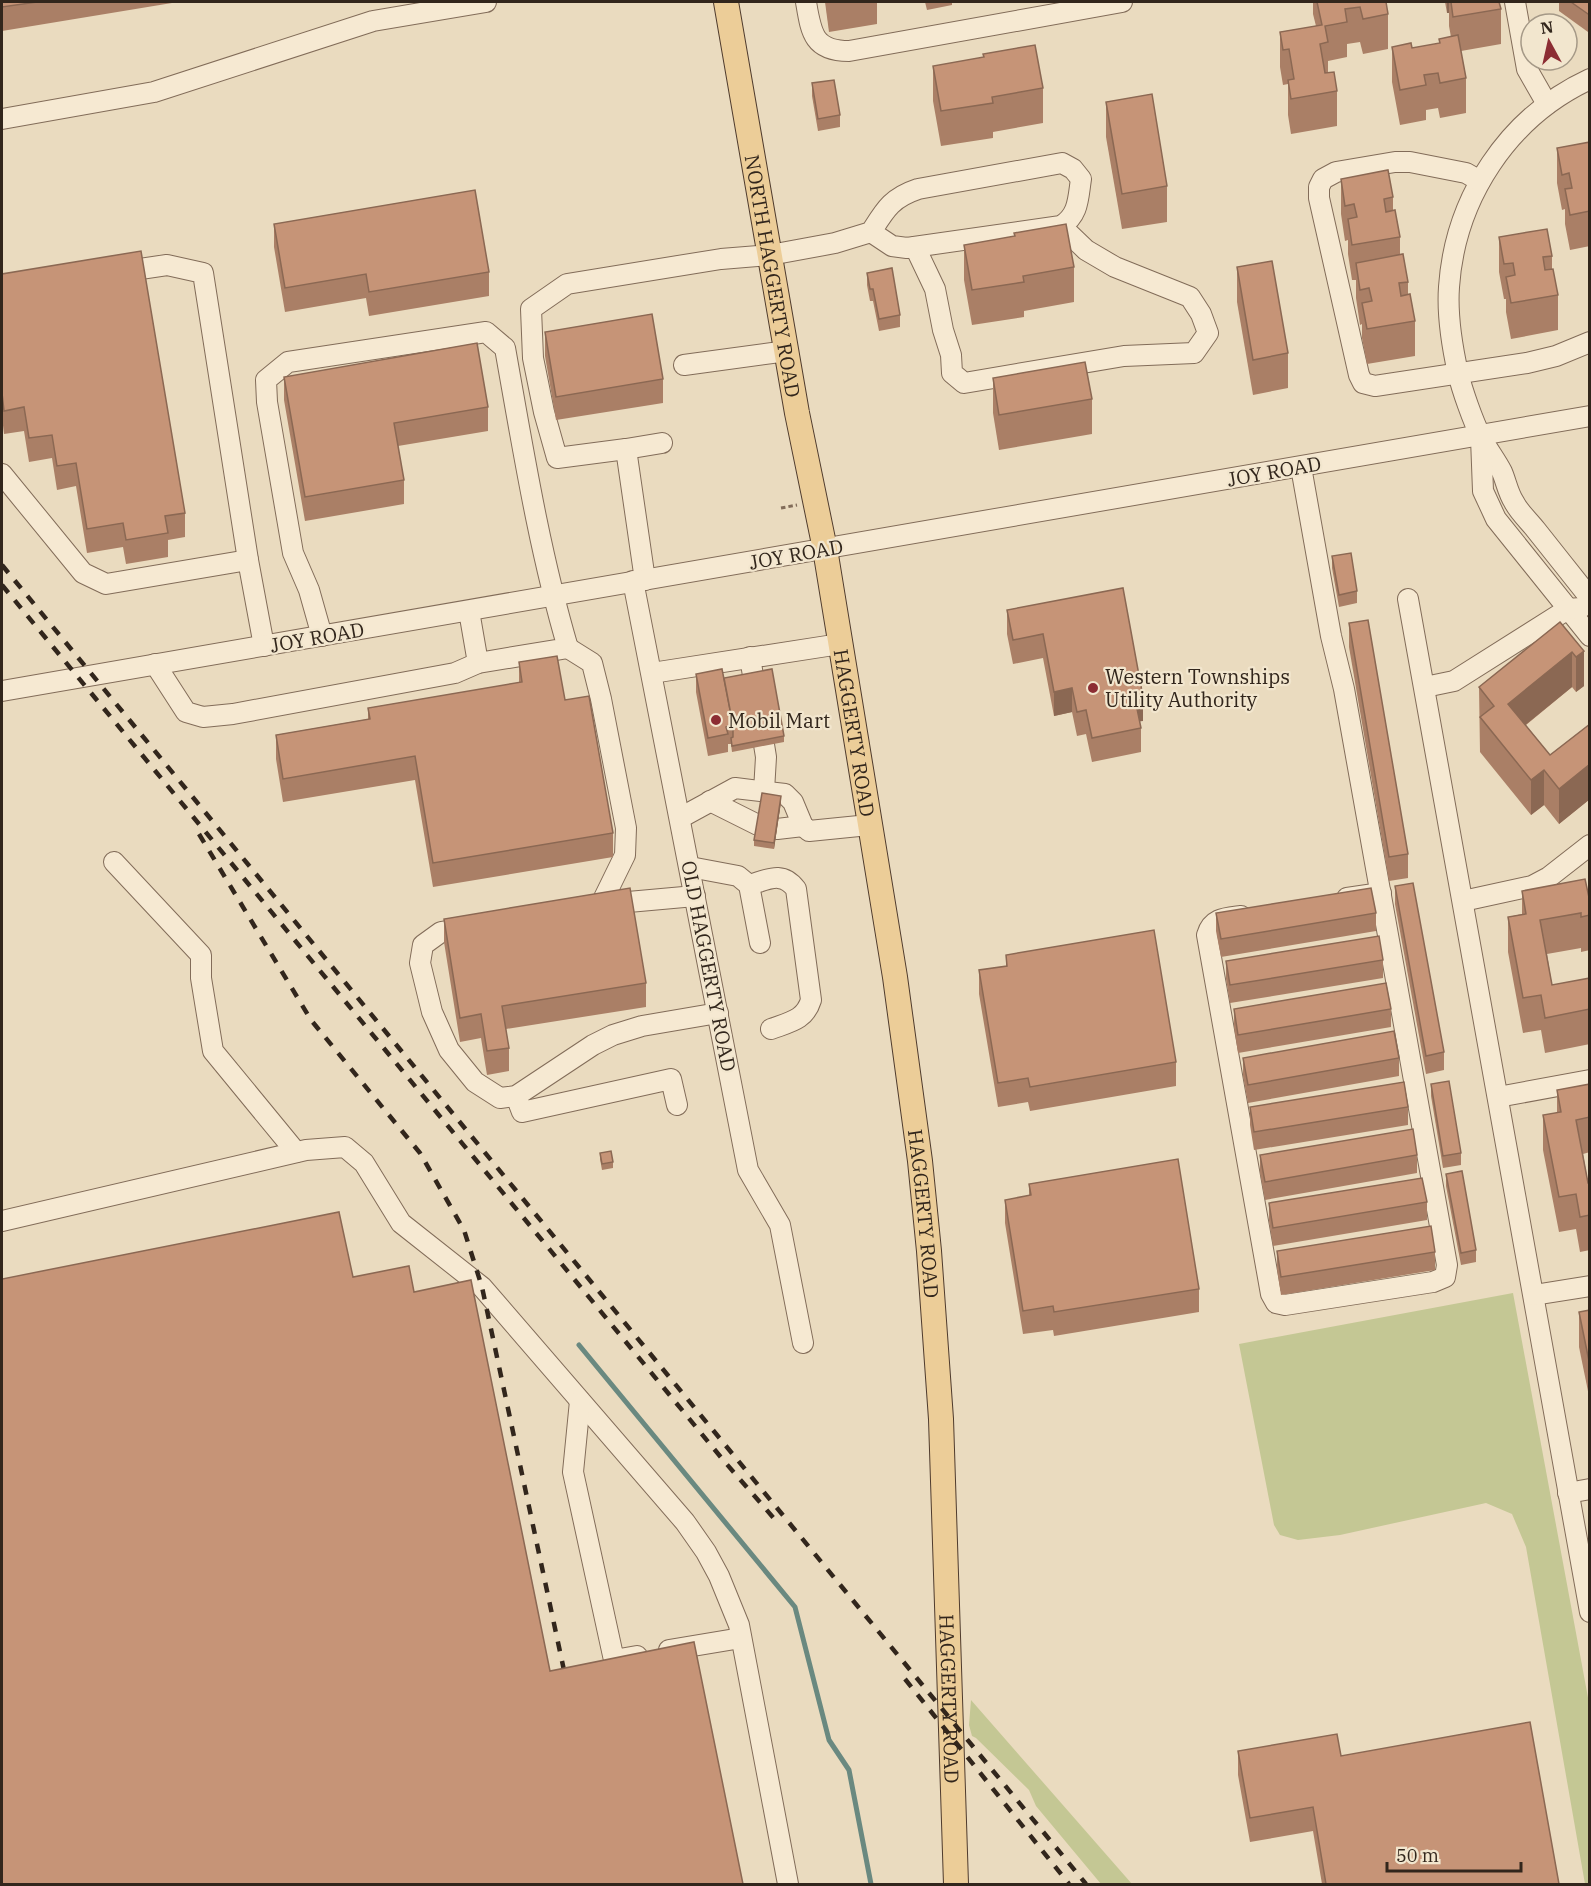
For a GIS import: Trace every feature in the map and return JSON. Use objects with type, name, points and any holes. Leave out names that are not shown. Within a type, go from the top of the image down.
[{"type":"main road","name":"NORTH HAGGERTY ROAD","points":[[726,2],[797,413],[825,549]]},
{"type":"main road","name":"HAGGERTY ROAD","points":[[825,549],[904,1040],[929,1251],[941,1419],[956,1884]]},
{"type":"street","points":[[2,120],[154,92],[373,21],[486,2]]},
{"type":"street","points":[[806,2],[815,38],[823,47],[834,51],[1122,2]]},
{"type":"street","points":[[1515,2],[1527,69],[1547,104]]},
{"type":"street","points":[[1590,80],[1547,104],[1519,128],[1494,157],[1480,181],[1462,225],[1453,257],[1449,288],[1450,327],[1458,375],[1480,436],[1502,471],[1514,501],[1590,598]]},
{"type":"street","points":[[662,443],[557,458],[544,412],[533,358],[531,309],[567,284],[721,259],[770,255],[835,243],[870,232],[889,205],[901,194],[918,189],[1062,162],[1081,178],[1076,212],[1070,221],[1061,226],[915,247],[892,246],[870,232]]},
{"type":"street","points":[[1480,181],[1466,173],[1410,162],[1395,162],[1336,172],[1323,179],[1319,187],[1319,198],[1356,364],[1364,383],[1375,386],[1458,375],[1540,360],[1590,342]]},
{"type":"street","points":[[915,247],[935,289],[943,330],[951,355],[952,373],[964,382],[1124,356],[1194,353],[1208,333],[1201,314],[1190,297],[1115,267],[1086,250],[1061,226]]},
{"type":"street","points":[[96,276],[167,264],[203,273],[248,560],[264,646]]},
{"type":"street","points":[[322,636],[309,590],[293,553],[267,402],[266,380],[288,362],[486,332],[505,348],[553,596],[568,648]]},
{"type":"street","points":[[684,365],[787,351]]},
{"type":"street","name":"JOY ROAD","points":[[2,691],[1590,416]]},
{"type":"street","points":[[1480,436],[1485,499],[1496,519],[1590,636]]},
{"type":"street","name":"OLD HAGGERTY ROAD","points":[[626,449],[639,580],[652,673],[748,1170],[780,1225],[803,1343]]},
{"type":"street","points":[[1264,912],[1217,920],[1209,927],[1207,935],[1271,1294],[1276,1302],[1285,1305],[1433,1282],[1445,1277],[1447,1265],[1398,988],[1301,467]]},
{"type":"street","points":[[2,474],[83,573],[106,584],[248,560]]},
{"type":"street","points":[[1408,599],[1590,1612]]},
{"type":"street","points":[[1425,687],[1454,681],[1568,609],[1590,608]]},
{"type":"street","points":[[469,611],[478,663]]},
{"type":"street","points":[[652,673],[840,644]]},
{"type":"street","points":[[155,664],[186,712],[203,717],[296,703],[455,673],[478,663],[568,648],[592,663],[627,828],[625,855],[592,905],[696,896]]},
{"type":"street","points":[[750,657],[766,757],[764,791]]},
{"type":"street","points":[[680,818],[735,788],[785,794],[793,802],[803,826],[809,831],[869,825]]},
{"type":"street","points":[[710,801],[758,825],[777,829],[803,826]]},
{"type":"street","points":[[1463,901],[1532,886],[1549,878],[1590,845]]},
{"type":"street","points":[[114,862],[201,955],[201,978],[213,1051],[296,1152]]},
{"type":"street","points":[[690,867],[738,876],[749,885],[760,943]]},
{"type":"street","points":[[749,885],[784,878],[790,881],[796,889],[812,1000],[808,1010],[800,1018],[771,1029]]},
{"type":"street","points":[[1334,901],[1381,893]]},
{"type":"street","points":[[486,924],[441,932],[423,945],[420,963],[432,1012],[449,1050],[476,1083],[500,1098],[516,1096],[593,1045],[613,1035],[642,1026],[718,1013]]},
{"type":"street","points":[[1365,943],[1389,939]]},
{"type":"street","points":[[1213,968],[1236,964]]},
{"type":"street","points":[[1374,992],[1398,988]]},
{"type":"street","points":[[1222,1018],[1245,1014]]},
{"type":"street","points":[[1383,1040],[1406,1036]]},
{"type":"street","points":[[1230,1066],[1254,1062]]},
{"type":"street","points":[[516,1096],[522,1112],[671,1079],[676,1105]]},
{"type":"street","points":[[1498,1097],[1590,1080]]},
{"type":"street","points":[[1391,1089],[1415,1084]]},
{"type":"street","points":[[1239,1115],[1263,1111]]},
{"type":"street","points":[[1400,1136],[1423,1132]]},
{"type":"street","points":[[2,1221],[296,1152],[345,1147],[364,1163],[401,1223],[482,1287],[685,1522],[706,1552],[731,1602],[741,1638],[788,1884]]},
{"type":"street","points":[[1248,1162],[1271,1158]]},
{"type":"street","points":[[1408,1185],[1432,1181]]},
{"type":"street","points":[[1256,1212],[1280,1208]]},
{"type":"street","points":[[1417,1233],[1440,1229]]},
{"type":"street","points":[[1265,1259],[1288,1255]]},
{"type":"street","points":[[1534,1295],[1590,1286]]},
{"type":"street","points":[[580,1401],[573,1472],[614,1660],[741,1638]]},
{"type":"street","points":[[1568,1493],[1590,1489]]},
{"type":"green space","points":[[1513,1293],[1589,1703],[1589,1884],[1585,1884],[1526,1547],[1512,1514],[1486,1503],[1340,1535],[1298,1540],[1280,1535],[1274,1525],[1239,1344]]},
{"type":"green space","points":[[971,1700],[1132,1884],[1101,1884],[1036,1806],[1029,1790],[972,1736],[969,1725]]},
{"type":"building","points":[[2,2],[37,2],[2,7]]},
{"type":"building","points":[[1317,2],[1386,2],[1388,14],[1363,19],[1360,7],[1345,9],[1347,22],[1325,26],[1328,42],[1320,44],[1325,73],[1334,72],[1337,91],[1291,99],[1288,80],[1294,79],[1289,49],[1283,50],[1280,32],[1322,25]]},
{"type":"building","points":[[1451,2],[1499,2],[1501,9],[1453,17]]},
{"type":"building","points":[[1571,2],[1590,2],[1590,13],[1588,14]]},
{"type":"building","points":[[1458,35],[1466,78],[1440,83],[1438,73],[1424,75],[1426,85],[1400,90],[1392,47],[1411,43],[1412,48],[1440,43],[1439,39]]},
{"type":"building","points":[[1035,45],[1043,88],[992,97],[993,103],[941,111],[933,66]]},
{"type":"building","points":[[834,80],[840,115],[818,119],[812,83]]},
{"type":"building","points":[[1152,94],[1167,186],[1122,194],[1106,102]]},
{"type":"building","points":[[1590,142],[1590,211],[1570,215],[1565,189],[1572,188],[1569,173],[1562,175],[1557,148]]},
{"type":"building","points":[[1388,170],[1393,197],[1384,199],[1386,212],[1395,210],[1400,237],[1352,245],[1348,219],[1357,217],[1354,204],[1345,206],[1341,179]]},
{"type":"building","points":[[475,190],[489,272],[369,292],[366,274],[285,288],[274,224]]},
{"type":"building","points":[[1066,224],[1074,267],[1023,276],[1024,282],[972,290],[964,245]]},
{"type":"building","points":[[1547,229],[1552,256],[1543,257],[1545,270],[1553,269],[1558,295],[1511,303],[1506,277],[1515,275],[1513,263],[1504,264],[1499,237]]},
{"type":"building","points":[[141,251],[185,513],[165,516],[168,533],[126,540],[123,523],[87,529],[76,463],[57,466],[52,435],[29,438],[24,407],[4,411],[2,274]]},
{"type":"building","points":[[1403,254],[1408,282],[1399,283],[1401,296],[1410,294],[1415,321],[1367,329],[1362,303],[1372,301],[1369,288],[1360,290],[1356,263]]},
{"type":"building","points":[[1272,261],[1288,353],[1253,360],[1237,267]]},
{"type":"building","points":[[892,268],[900,315],[879,319],[867,273]]},
{"type":"building","points":[[652,314],[663,379],[556,397],[545,332]]},
{"type":"building","points":[[477,343],[488,407],[394,423],[404,480],[305,497],[284,377]]},
{"type":"building","points":[[1085,362],[1092,399],[999,415],[993,378]]},
{"type":"building","points":[[1351,553],[1357,591],[1339,595],[1332,556]]},
{"type":"building","name":"Western Townships Utility Authority","points":[[1123,588],[1143,697],[1135,699],[1141,728],[1092,738],[1086,710],[1077,712],[1072,688],[1054,692],[1043,634],[1013,640],[1007,610]]},
{"type":"building","points":[[1368,620],[1408,854],[1389,857],[1349,623]]},
{"type":"building","points":[[1560,622],[1584,651],[1576,657],[1572,652],[1508,704],[1550,755],[1590,724],[1590,764],[1559,789],[1544,770],[1531,780],[1480,717],[1494,706],[1479,687]]},
{"type":"building","points":[[557,656],[565,700],[589,696],[613,833],[433,863],[415,756],[283,779],[276,735],[370,719],[368,708],[522,682],[519,662]]},
{"type":"building","points":[[722,669],[733,725],[726,727],[728,734],[708,738],[696,674]]},
{"type":"building","points":[[772,669],[784,736],[732,746],[733,725],[724,678]]},
{"type":"building","points":[[762,793],[781,796],[774,843],[754,840]]},
{"type":"building","points":[[1585,879],[1590,915],[1581,917],[1581,913],[1540,920],[1552,985],[1590,978],[1590,1009],[1545,1018],[1541,995],[1523,998],[1508,917],[1526,914],[1522,891]]},
{"type":"building","points":[[1413,883],[1444,1052],[1426,1056],[1395,886]]},
{"type":"building","points":[[630,888],[646,983],[502,1006],[509,1048],[487,1051],[481,1014],[460,1018],[444,919]]},
{"type":"building","points":[[1371,888],[1376,913],[1221,939],[1216,913]]},
{"type":"building","points":[[1154,930],[1176,1062],[1030,1087],[1028,1078],[998,1083],[979,970],[1007,966],[1006,955]]},
{"type":"building","points":[[1379,936],[1383,960],[1230,985],[1226,961]]},
{"type":"building","points":[[1386,983],[1391,1009],[1238,1035],[1234,1009]]},
{"type":"building","points":[[1394,1031],[1399,1058],[1248,1085],[1243,1058]]},
{"type":"building","points":[[1449,1081],[1461,1153],[1443,1156],[1431,1084]]},
{"type":"building","points":[[1404,1082],[1408,1107],[1254,1132],[1250,1107]]},
{"type":"building","points":[[1590,1084],[1590,1117],[1576,1120],[1588,1183],[1590,1183],[1590,1215],[1580,1217],[1576,1194],[1559,1197],[1543,1115],[1561,1112],[1557,1090]]},
{"type":"building","points":[[1413,1129],[1417,1155],[1265,1182],[1260,1155]]},
{"type":"building","points":[[611,1151],[613,1162],[602,1164],[600,1153]]},
{"type":"building","points":[[1178,1159],[1199,1289],[1054,1312],[1053,1306],[1023,1311],[1005,1200],[1031,1195],[1029,1184]]},
{"type":"building","points":[[1462,1171],[1476,1250],[1461,1253],[1446,1174]]},
{"type":"building","points":[[1422,1178],[1427,1202],[1273,1228],[1269,1203]]},
{"type":"building","points":[[339,1212],[353,1277],[409,1266],[414,1292],[471,1280],[550,1671],[694,1642],[743,1884],[2,1884],[2,1279]]},
{"type":"building","points":[[1431,1226],[1435,1252],[1281,1277],[1277,1251]]},
{"type":"building","points":[[1590,1310],[1590,1366],[1579,1312]]},
{"type":"building","points":[[1530,1722],[1559,1884],[1326,1884],[1313,1807],[1250,1818],[1238,1751],[1337,1734],[1341,1756]]},
{"type":"waterway","points":[[579,1345],[795,1607],[829,1740],[849,1770],[871,1884]]},
{"type":"railway","points":[[2,565],[1086,1884]]},
{"type":"railway","points":[[2,585],[724,1461],[778,1523]]},
{"type":"railway","points":[[199,834],[311,1020],[420,1153],[464,1230],[482,1287],[565,1675]]},
{"type":"railway","points":[[905,1679],[1069,1884]]},
{"type":"place","name":"Western Townships Utility Authority","points":[[1093,688]]},
{"type":"place","name":"Mobil Mart","points":[[716,720]]}]
